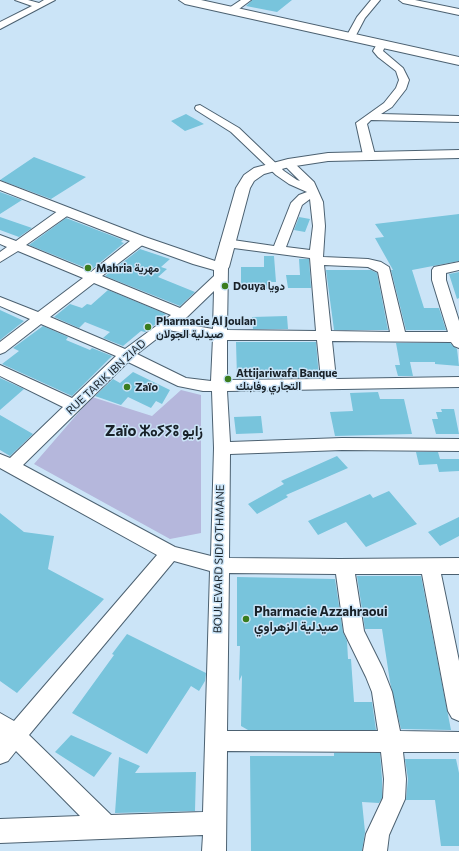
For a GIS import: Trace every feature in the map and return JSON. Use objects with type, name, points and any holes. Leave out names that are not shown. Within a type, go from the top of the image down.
[{"type":"highway","points":[[185,0],[459,61]]},
{"type":"street","points":[[18,0],[40,6]]},
{"type":"street","points":[[0,26],[51,0]]},
{"type":"street","points":[[232,10],[247,0]]},
{"type":"street","points":[[351,37],[361,17],[376,0]]},
{"type":"street","points":[[403,0],[459,12]]},
{"type":"street","points":[[369,154],[361,123],[388,105],[401,89],[404,80],[400,70],[378,51],[381,44]]},
{"type":"street","points":[[200,108],[235,130],[272,167],[293,182],[313,191]]},
{"type":"street","points":[[369,117],[459,119]]},
{"type":"street","points":[[0,185],[140,240],[199,261],[221,272],[226,243],[245,182],[252,175],[272,167],[288,163],[328,157],[369,154],[459,154]]},
{"type":"street","points":[[288,163],[308,182],[313,191],[319,213],[316,258],[329,385]]},
{"type":"street","points":[[279,249],[297,204],[313,191]]},
{"type":"street","points":[[0,258],[6,244],[61,209]]},
{"type":"street","points":[[0,350],[140,240]]},
{"type":"street","points":[[226,243],[279,249],[316,258],[368,263],[380,267],[384,270],[398,335]]},
{"type":"street","points":[[6,244],[182,314]]},
{"type":"street","points":[[165,325],[220,335],[398,335],[458,339],[439,280],[440,270],[459,266]]},
{"type":"street","name":"RUE TARIK IBN ZIAD","points":[[6,463],[74,406],[126,355],[182,314],[221,272]]},
{"type":"street","name":"BOULEVARD SIDI OTHMANE","points":[[214,851],[222,448],[219,386],[221,272]]},
{"type":"street","points":[[445,298],[459,298]]},
{"type":"street","points":[[0,301],[126,355],[161,373],[183,382],[203,386],[459,382]]},
{"type":"street","points":[[194,302],[220,308]]},
{"type":"street","points":[[0,370],[74,406]]},
{"type":"street","points":[[222,448],[342,444],[459,445]]},
{"type":"street","points":[[6,463],[170,554],[220,565],[346,567],[459,566]]},
{"type":"street","points":[[0,754],[8,729],[170,554]]},
{"type":"street","points":[[430,566],[456,681],[459,711]]},
{"type":"street","points":[[346,567],[354,632],[376,675],[382,692],[391,742],[395,779],[394,799],[378,834],[375,851]]},
{"type":"street","points":[[8,729],[106,827]]},
{"type":"street","points":[[216,741],[459,742]]},
{"type":"street","points":[[0,831],[214,823]]},
{"type":"shaded area","points":[[181,390],[201,395],[201,533],[170,539],[34,464],[92,397],[152,416]]},
{"type":"building","points":[[252,0],[292,0],[277,12],[246,6]]},
{"type":"building","points":[[186,114],[204,124],[185,131],[171,121]]},
{"type":"building","points":[[34,157],[86,177],[51,199],[0,180]]},
{"type":"building","points":[[0,192],[22,200],[0,214]]},
{"type":"building","points":[[459,214],[459,261],[412,270],[424,308],[439,308],[446,330],[406,330],[391,270],[393,270],[375,238],[384,237],[375,224]]},
{"type":"building","points":[[0,217],[32,228],[19,237],[0,230]]},
{"type":"building","points":[[299,217],[310,219],[305,232],[294,230]]},
{"type":"building","points":[[66,218],[123,240],[121,242],[124,243],[91,270],[29,245]]},
{"type":"building","points":[[140,249],[170,259],[161,267],[167,269],[158,277],[195,292],[180,306],[105,276]]},
{"type":"building","points":[[264,256],[274,256],[276,282],[267,282],[267,289],[241,288],[241,267],[264,267]]},
{"type":"building","points":[[299,259],[309,259],[311,288],[288,288],[286,275],[300,275]]},
{"type":"building","points":[[326,270],[371,270],[377,273],[388,330],[334,330]]},
{"type":"building","points":[[459,272],[459,298],[457,299],[449,274]]},
{"type":"building","points":[[108,290],[166,314],[156,324],[145,332],[141,331],[123,346],[103,338],[110,332],[85,322],[79,328],[54,317],[70,304],[82,308],[87,304],[91,305]]},
{"type":"building","points":[[0,310],[24,321],[0,340]]},
{"type":"building","points":[[287,316],[288,329],[253,329],[252,317]]},
{"type":"building","points":[[43,326],[68,337],[66,340],[90,350],[92,348],[112,356],[72,396],[2,364],[19,351],[13,348]]},
{"type":"building","points":[[236,342],[316,342],[319,378],[237,378]]},
{"type":"building","points":[[396,343],[450,343],[457,349],[459,366],[435,364],[435,362],[410,362],[413,376],[398,376],[395,365],[400,365]]},
{"type":"building","points":[[133,372],[170,390],[162,404],[156,401],[151,408],[128,397],[121,405],[95,396],[113,379],[120,383]]},
{"type":"building","points":[[0,378],[24,389],[0,410]]},
{"type":"building","points":[[378,392],[380,399],[404,399],[412,434],[335,436],[330,412],[353,411],[350,393]]},
{"type":"building","points":[[441,409],[454,409],[459,434],[436,434],[432,419],[438,419],[436,412],[442,412]]},
{"type":"building","points":[[0,415],[33,434],[10,456],[0,450]]},
{"type":"building","points":[[261,416],[263,433],[236,434],[234,417]]},
{"type":"building","points":[[416,452],[438,452],[440,459],[459,459],[459,471],[439,472],[437,464],[419,465]]},
{"type":"building","points":[[337,456],[348,468],[286,495],[288,497],[257,514],[248,504],[284,484],[281,481]]},
{"type":"building","points":[[389,491],[417,524],[366,547],[346,522],[318,535],[308,521],[370,494],[373,498]]},
{"type":"building","points":[[0,513],[24,532],[54,536],[48,569],[104,599],[17,693],[0,681]]},
{"type":"building","points":[[459,517],[459,536],[440,546],[428,532]]},
{"type":"building","points":[[357,576],[421,576],[451,730],[401,729],[390,682],[382,629],[365,629]]},
{"type":"building","points":[[237,577],[335,579],[343,632],[347,641],[348,659],[351,659],[354,702],[372,702],[376,730],[248,730],[241,726],[242,675],[239,681],[240,646],[237,646]]},
{"type":"building","points":[[127,634],[206,673],[205,681],[199,691],[191,686],[147,754],[72,713],[114,655],[112,654]]},
{"type":"building","points":[[71,735],[112,753],[94,777],[55,752]]},
{"type":"building","points":[[334,753],[380,753],[382,798],[379,803],[362,802],[365,832],[362,851],[251,851],[250,756],[334,756]]},
{"type":"building","points":[[119,757],[140,766],[135,773],[196,772],[195,811],[115,813]]},
{"type":"building","points":[[405,759],[456,759],[459,773],[459,846],[441,846],[435,800],[406,800],[408,779]]},
{"type":"place","name":"Mahria مهرية","points":[[88,268]]},
{"type":"place","name":"Douya دويا","points":[[225,286]]},
{"type":"place","name":"Pharmacie Al Joulan صيدلية الجولان","points":[[148,327]]},
{"type":"place","name":"Attijariwafa Banque التجاري وفابنك","points":[[228,379]]},
{"type":"place","name":"Zaïo","points":[[127,387]]},
{"type":"place","name":"Pharmacie Azzahraoui صيدلية الزهراوي","points":[[246,619]]},
{"type":"district","name":"Zaïo ⵣⴰⵢⵢⵓ زايو","points":[[154,431]]}]
